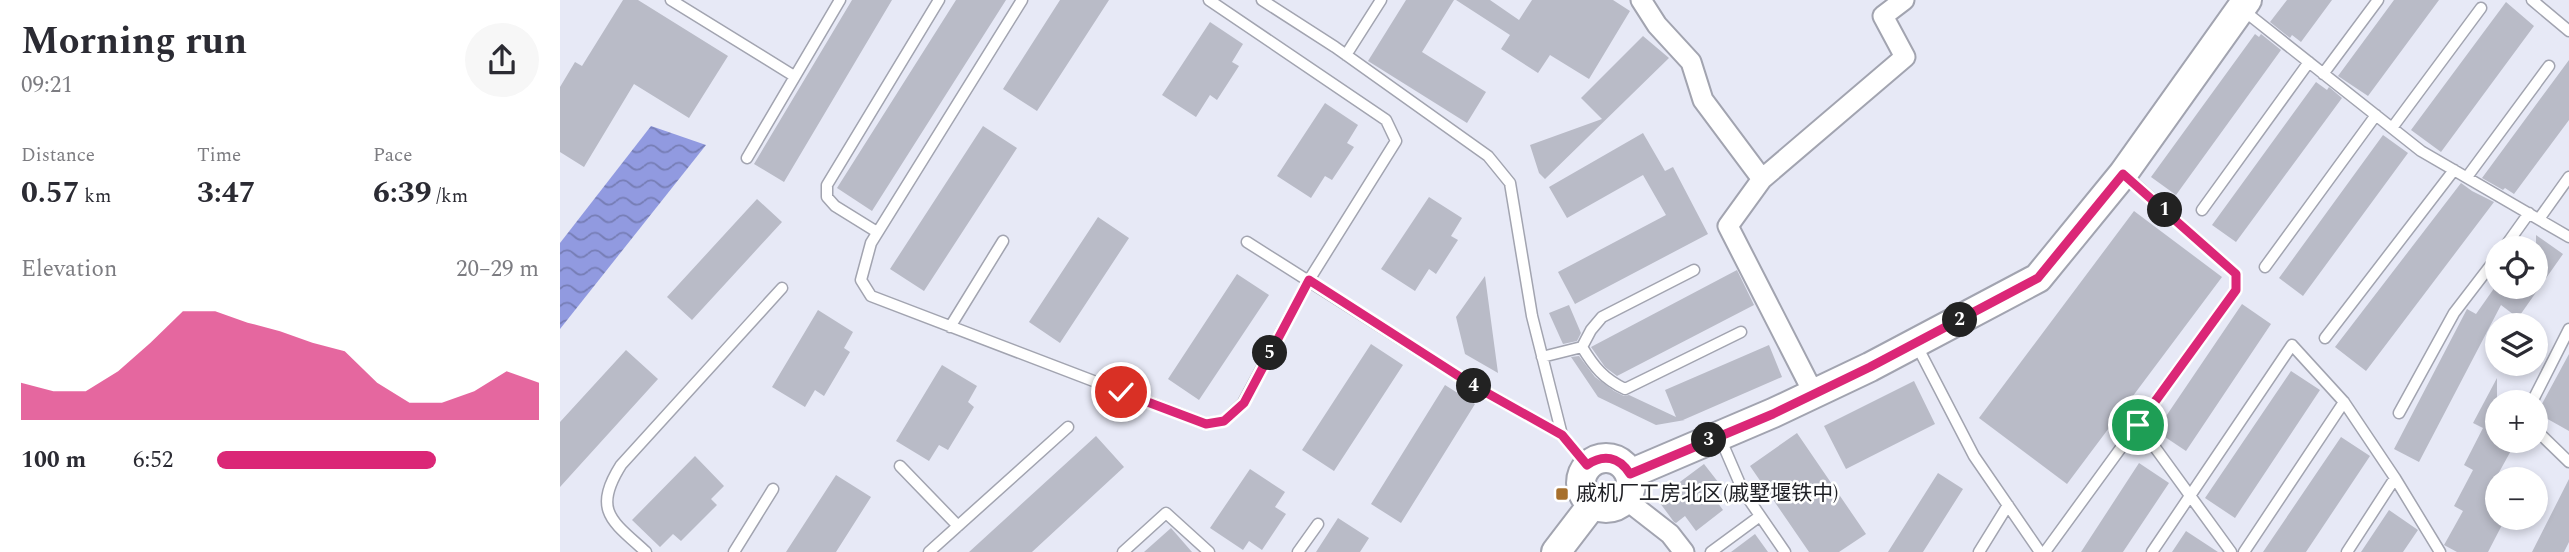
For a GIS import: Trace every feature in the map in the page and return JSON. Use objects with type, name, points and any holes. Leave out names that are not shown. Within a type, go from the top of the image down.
[{"type":"street","points":[[1641,0],[1657,25],[1690,62],[1703,100],[1762,179]]},
{"type":"street","points":[[1814,394],[1728,226],[1762,179],[1905,57],[1883,16],[1904,0]]},
{"type":"street","points":[[1684,552],[1628,486],[1618,460],[1607,457],[1596,459],[1587,465],[1581,475],[1580,486],[1584,497],[1592,505],[1609,508],[1628,486],[1719,436],[1814,394],[2038,278],[2123,174],[2245,4]]},
{"type":"street","points":[[1556,552],[1592,505]]},
{"type":"lane","points":[[671,0],[794,76]]},
{"type":"lane","points":[[747,158],[840,0]]},
{"type":"lane","points":[[877,232],[835,206],[827,197],[827,185],[939,0]]},
{"type":"lane","points":[[1022,0],[877,232],[871,243],[861,280],[871,296],[1206,424],[1224,421],[1244,403],[1309,280],[1396,141],[1386,120],[1209,0]]},
{"type":"lane","points":[[1262,0],[1346,55],[1488,156],[1510,183],[1532,316],[1562,435]]},
{"type":"lane","points":[[1346,55],[1381,0]]},
{"type":"lane","points":[[2323,74],[2378,0]]},
{"type":"lane","points":[[2532,0],[2569,31]]},
{"type":"lane","points":[[2245,4],[2323,74],[2421,151],[2569,237]]},
{"type":"lane","points":[[2392,128],[2482,8]]},
{"type":"lane","points":[[2202,210],[2309,62]]},
{"type":"lane","points":[[2467,177],[2549,66]]},
{"type":"lane","points":[[2265,267],[2376,115]]},
{"type":"lane","points":[[2325,338],[2454,170]]},
{"type":"lane","points":[[1916,343],[1974,456],[2042,552],[2236,290],[2236,274],[2123,174]]},
{"type":"lane","points":[[2539,219],[2569,177]]},
{"type":"lane","points":[[2513,236],[2529,213]]},
{"type":"lane","points":[[950,327],[1003,241]]},
{"type":"lane","points":[[1247,242],[1471,384],[1562,435],[1587,465]]},
{"type":"lane","points":[[1542,357],[1582,346],[1602,317],[1693,270]]},
{"type":"lane","points":[[2399,413],[2455,313],[2485,273]]},
{"type":"lane","points":[[646,552],[614,523],[607,505],[609,485],[621,465],[782,288]]},
{"type":"lane","points":[[2538,390],[2569,329]]},
{"type":"lane","points":[[1582,346],[1606,380],[1625,388],[1741,332]]},
{"type":"lane","points":[[2152,552],[2292,345],[2344,402],[2440,552]]},
{"type":"lane","points":[[2244,552],[2344,402]]},
{"type":"lane","points":[[2138,425],[2231,552]]},
{"type":"lane","points":[[929,552],[1068,428]]},
{"type":"lane","points":[[1719,436],[1743,492],[1785,552]]},
{"type":"lane","points":[[2548,442],[2569,462]]},
{"type":"lane","points":[[900,466],[958,526]]},
{"type":"lane","points":[[2347,552],[2395,478]]},
{"type":"lane","points":[[734,552],[773,489]]},
{"type":"lane","points":[[1979,552],[2008,505]]},
{"type":"lane","points":[[1123,552],[1167,513],[1209,552]]},
{"type":"lane","points":[[1711,552],[1760,516]]},
{"type":"lane","points":[[1298,552],[1318,524]]},
{"type":"water","points":[[651,126],[706,145],[560,329],[560,243]]},
{"type":"building","points":[[623,0],[638,0],[728,56],[689,118],[634,84],[584,167],[560,152],[560,87],[575,62],[582,66]]},
{"type":"building","points":[[852,0],[892,0],[784,182],[754,164]]},
{"type":"building","points":[[956,0],[1006,0],[872,211],[837,188]]},
{"type":"building","points":[[1060,0],[1109,0],[1037,111],[1003,89]]},
{"type":"building","points":[[1406,0],[1454,0],[1422,52],[1486,92],[1467,123],[1368,61]]},
{"type":"building","points":[[1456,0],[1490,0],[1519,20],[1532,0],[1613,0],[1630,11],[1589,79],[1550,55],[1538,73],[1501,49],[1510,35]]},
{"type":"building","points":[[2287,0],[2332,0],[2301,42],[2292,35],[2290,38],[2270,22]]},
{"type":"building","points":[[2394,0],[2439,0],[2368,96],[2338,76]]},
{"type":"building","points":[[2506,2],[2534,26],[2441,152],[2411,130]]},
{"type":"building","points":[[1210,22],[1243,44],[1232,62],[1239,66],[1217,100],[1210,95],[1196,117],[1162,95]]},
{"type":"building","points":[[2255,34],[2259,37],[2261,34],[2281,50],[2176,195],[2151,177]]},
{"type":"building","points":[[1643,36],[1669,58],[1545,179],[1539,173],[1530,145],[1602,119],[1581,98]]},
{"type":"building","points":[[2569,60],[2569,120],[2514,194],[2482,178]]},
{"type":"building","points":[[2316,82],[2327,90],[2329,87],[2342,98],[2236,242],[2212,225]]},
{"type":"building","points":[[1325,103],[1358,125],[1347,143],[1354,147],[1332,180],[1325,176],[1311,198],[1277,176]]},
{"type":"building","points":[[983,126],[1017,148],[924,291],[890,269]]},
{"type":"building","points":[[1643,133],[1665,171],[1673,167],[1708,234],[1575,304],[1558,272],[1666,215],[1643,175],[1567,218],[1549,187]]},
{"type":"building","points":[[2383,135],[2408,153],[2303,296],[2279,278]]},
{"type":"building","points":[[2461,183],[2494,202],[2366,371],[2335,347]]},
{"type":"building","points":[[1429,197],[1462,218],[1451,236],[1458,240],[1436,274],[1429,269],[1415,291],[1381,269]]},
{"type":"building","points":[[757,199],[782,222],[692,320],[667,297]]},
{"type":"building","points":[[2134,211],[2222,277],[2067,484],[1979,418]]},
{"type":"building","points":[[1098,217],[1129,238],[1060,343],[1029,322]]},
{"type":"building","points":[[2548,243],[2563,254],[2548,275]]},
{"type":"building","points":[[1737,270],[1754,305],[1617,376],[1605,367],[1591,347]]},
{"type":"building","points":[[1237,274],[1269,295],[1199,400],[1168,379]]},
{"type":"building","points":[[1485,276],[1498,373],[1465,354],[1456,317]]},
{"type":"building","points":[[2487,299],[2531,299],[2522,313],[2511,313],[2501,305],[2497,313],[2485,313],[2485,336],[2419,462],[2394,449],[2467,309],[2476,314]]},
{"type":"building","points":[[2242,304],[2271,324],[2186,451],[2156,431]]},
{"type":"building","points":[[1569,305],[1581,333],[1577,341],[1563,344],[1549,313]]},
{"type":"building","points":[[818,310],[853,332],[844,348],[850,352],[824,396],[815,390],[805,407],[772,387]]},
{"type":"building","points":[[1371,344],[1403,365],[1334,471],[1302,450]]},
{"type":"building","points":[[1769,345],[1782,377],[1685,420],[1656,425],[1598,397],[1571,357],[1579,356],[1595,377],[1614,391],[1624,396],[1629,395],[1676,417],[1665,390]]},
{"type":"building","points":[[626,350],[658,379],[560,487],[560,422]]},
{"type":"building","points":[[2569,354],[2569,431],[2548,419],[2548,393]]},
{"type":"building","points":[[942,365],[977,386],[968,402],[974,407],[948,450],[939,445],[929,461],[896,441]]},
{"type":"building","points":[[2291,371],[2320,390],[2235,518],[2205,498]]},
{"type":"building","points":[[2497,378],[2497,390],[2491,390]]},
{"type":"building","points":[[1914,381],[1935,424],[1846,469],[1824,426]]},
{"type":"building","points":[[1445,385],[1475,404],[1401,523],[1371,504]]},
{"type":"building","points":[[2485,400],[2485,453],[2510,453],[2502,467],[2485,467],[2485,530],[2499,530],[2488,552],[2457,552],[2444,545],[2463,511],[2454,506],[2473,470],[2464,465],[2483,428],[2473,423]]},
{"type":"building","points":[[1797,433],[1866,534],[1839,552],[1809,552],[1750,466]]},
{"type":"building","points":[[1096,436],[1124,467],[1032,552],[969,552]]},
{"type":"building","points":[[2341,437],[2370,456],[2306,552],[2263,552]]},
{"type":"building","points":[[695,456],[724,486],[711,499],[717,505],[681,541],[673,534],[660,547],[632,520]]},
{"type":"building","points":[[2139,463],[2169,483],[2123,552],[2081,552]]},
{"type":"building","points":[[1704,464],[1722,487],[1712,495],[1723,510],[1696,531],[1685,516],[1674,522],[1657,499]]},
{"type":"building","points":[[1250,469],[1285,492],[1275,507],[1286,514],[1262,550],[1249,541],[1243,550],[1210,528]]},
{"type":"building","points":[[1938,473],[1963,489],[1923,552],[1888,552]]},
{"type":"building","points":[[836,475],[871,497],[836,552],[786,552]]},
{"type":"building","points":[[2569,479],[2569,542],[2564,552],[2532,552],[2543,530],[2548,530],[2548,520]]},
{"type":"building","points":[[2389,510],[2418,530],[2403,552],[2361,552]]},
{"type":"building","points":[[1338,518],[1369,538],[1360,552],[1316,552]]},
{"type":"building","points":[[1171,528],[1192,552],[1144,552]]},
{"type":"building","points":[[2186,531],[2218,552],[2172,552]]},
{"type":"building","points":[[1755,534],[1768,552],[1731,552]]},
{"type":"place","name":"戚机厂工房北区(戚墅堰铁中)","points":[[1562,494]]},
{"type":"route","points":[[1121,392],[1206,424],[1224,421],[1244,403],[1309,280],[1471,384],[1562,435],[1587,465],[1596,459],[1607,457],[1618,460],[1630,474],[1773,414],[1870,367],[2038,278],[2123,174],[2236,274],[2236,290],[2138,425]]}]
